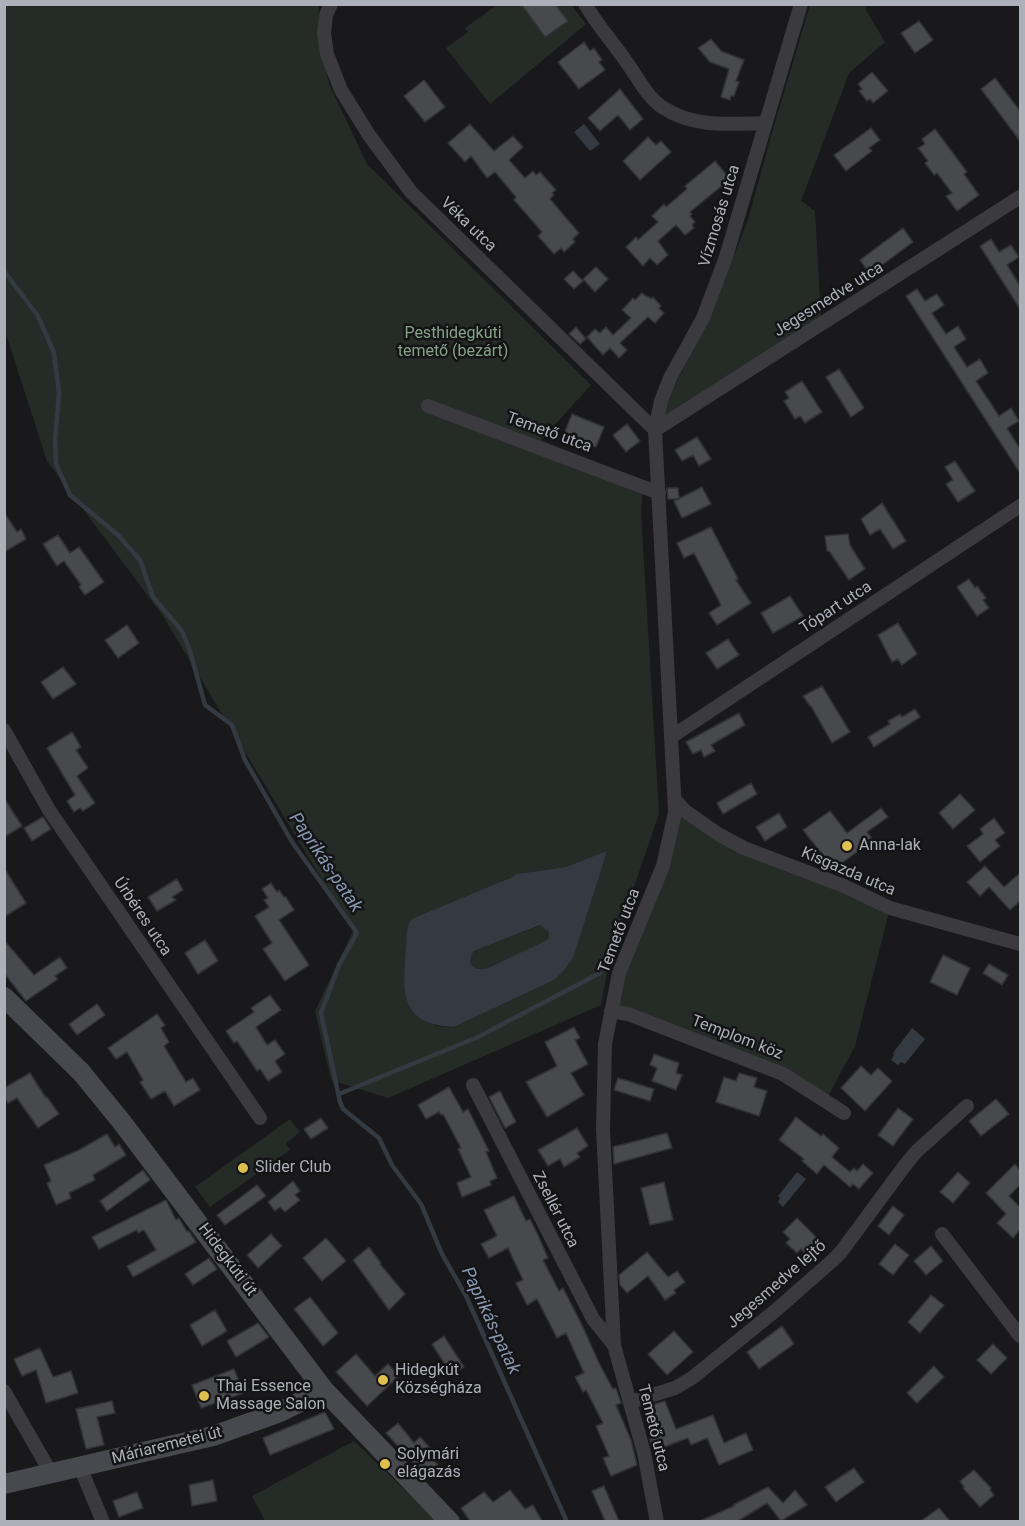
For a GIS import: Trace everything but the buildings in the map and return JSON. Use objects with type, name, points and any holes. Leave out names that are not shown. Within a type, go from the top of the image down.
[{"type":"main road","name":"Hidegkúti út","points":[[4,997],[81,1072],[121,1121],[324,1390],[450,1521]]},
{"type":"main road","name":"Máriaremetei út","points":[[4,1484],[213,1436],[280,1412],[324,1390]]},
{"type":"street","name":"Véka utca","points":[[331,4],[326,15],[324,33],[327,54],[341,90],[369,135],[411,192],[655,430]]},
{"type":"street","points":[[585,4],[596,24],[625,59],[643,87],[661,107],[689,121],[717,124],[765,123]]},
{"type":"street","name":"Vízmosás utca","points":[[655,430],[661,401],[670,378],[703,318],[726,257],[801,4]]},
{"type":"street","name":"Jegesmedve utca","points":[[655,430],[1020,197]]},
{"type":"street","name":"Temető utca","points":[[428,405],[659,492]]},
{"type":"street","name":"Temető utca","points":[[655,430],[676,801],[663,866],[619,973],[605,1044],[603,1129],[614,1345],[644,1453],[657,1521]]},
{"type":"street","name":"Tópart utca","points":[[671,737],[1020,506]]},
{"type":"street","name":"Úrbéres utca","points":[[4,730],[49,810],[260,1119]]},
{"type":"street","name":"Kisgazda utca","points":[[676,801],[685,811],[718,834],[744,848],[844,886],[890,908],[1020,944]]},
{"type":"street","name":"Templom köz","points":[[611,1011],[628,1014],[783,1074],[844,1113]]},
{"type":"street","name":"Zsellér utca","points":[[473,1085],[593,1319],[614,1345]]},
{"type":"street","name":"Jegesmedve lejtő","points":[[630,1402],[675,1388],[692,1378],[791,1297],[841,1252],[917,1151],[967,1106]]},
{"type":"street","points":[[942,1234],[1020,1336]]},
{"type":"street","points":[[4,1391],[51,1473]]},
{"type":"street","points":[[80,1467],[103,1521]]},
{"type":"green space","name":"Pesthidegkúti temető (bezárt)","points":[[4,5],[319,5],[318,30],[329,84],[367,164],[591,385],[541,440],[643,481],[641,512],[659,814],[610,956],[601,1005],[388,1098],[331,1080],[315,1011],[353,931],[163,616],[47,461],[5,331]],"holes":[[[607,852],[554,980],[454,1027],[437,1026],[415,1014],[407,931],[517,874],[566,867]]]},
{"type":"green space","points":[[497,5],[571,5],[586,24],[490,104],[446,48],[468,32],[465,28]]},
{"type":"green space","points":[[810,5],[866,5],[866,10],[885,42],[849,73],[801,201],[815,211],[821,320],[667,425],[659,415],[709,320],[748,220]]},
{"type":"green space","points":[[675,812],[718,834],[890,908],[855,1046],[826,1100],[783,1074],[611,1011]]},
{"type":"green space","points":[[541,925],[550,932],[546,941],[488,968],[479,969],[472,966],[470,960],[474,951]]},
{"type":"green space","name":"Slider Club","points":[[290,1119],[300,1132],[286,1143],[290,1150],[210,1207],[195,1187]]},
{"type":"green space","points":[[354,1441],[437,1521],[265,1521],[252,1496]]},
{"type":"shaded area","points":[[584,124],[600,144],[590,151],[574,132]]},
{"type":"shaded area","points":[[607,851],[573,958],[565,969],[554,980],[454,1027],[433,1024],[419,1017],[410,1007],[404,981],[407,931],[412,919],[517,874],[566,867]],"holes":[[[540,925],[549,932],[549,938],[545,941],[488,968],[479,969],[472,966],[470,960],[474,951]]]},
{"type":"shaded area","points":[[912,1028],[925,1039],[905,1064],[901,1062],[898,1065],[891,1060],[893,1053]]},
{"type":"shaded area","points":[[797,1172],[806,1179],[783,1207],[778,1202],[780,1198],[778,1196]]},
{"type":"waterway","name":"Paprikás-patak","points":[[4,271],[38,316],[54,353],[59,393],[55,441],[56,464],[70,495],[118,535],[140,560],[153,597],[182,631],[205,705],[232,725],[245,760],[292,842],[357,933],[339,965],[321,1013],[340,1102],[343,1109],[379,1138],[392,1165],[421,1204],[442,1254],[466,1296],[567,1522]]},
{"type":"waterway","points":[[339,1094],[478,1037],[600,973]]},
{"type":"place","name":"Anna-lak","points":[[847,846]]},
{"type":"place","name":"Slider Club","points":[[243,1168]]},
{"type":"place","name":"Hidegkút Községháza","points":[[383,1380]]},
{"type":"place","name":"Thai Essence Massage Salon","points":[[204,1396]]},
{"type":"place","name":"Solymári elágazás","points":[[385,1464]]}]
